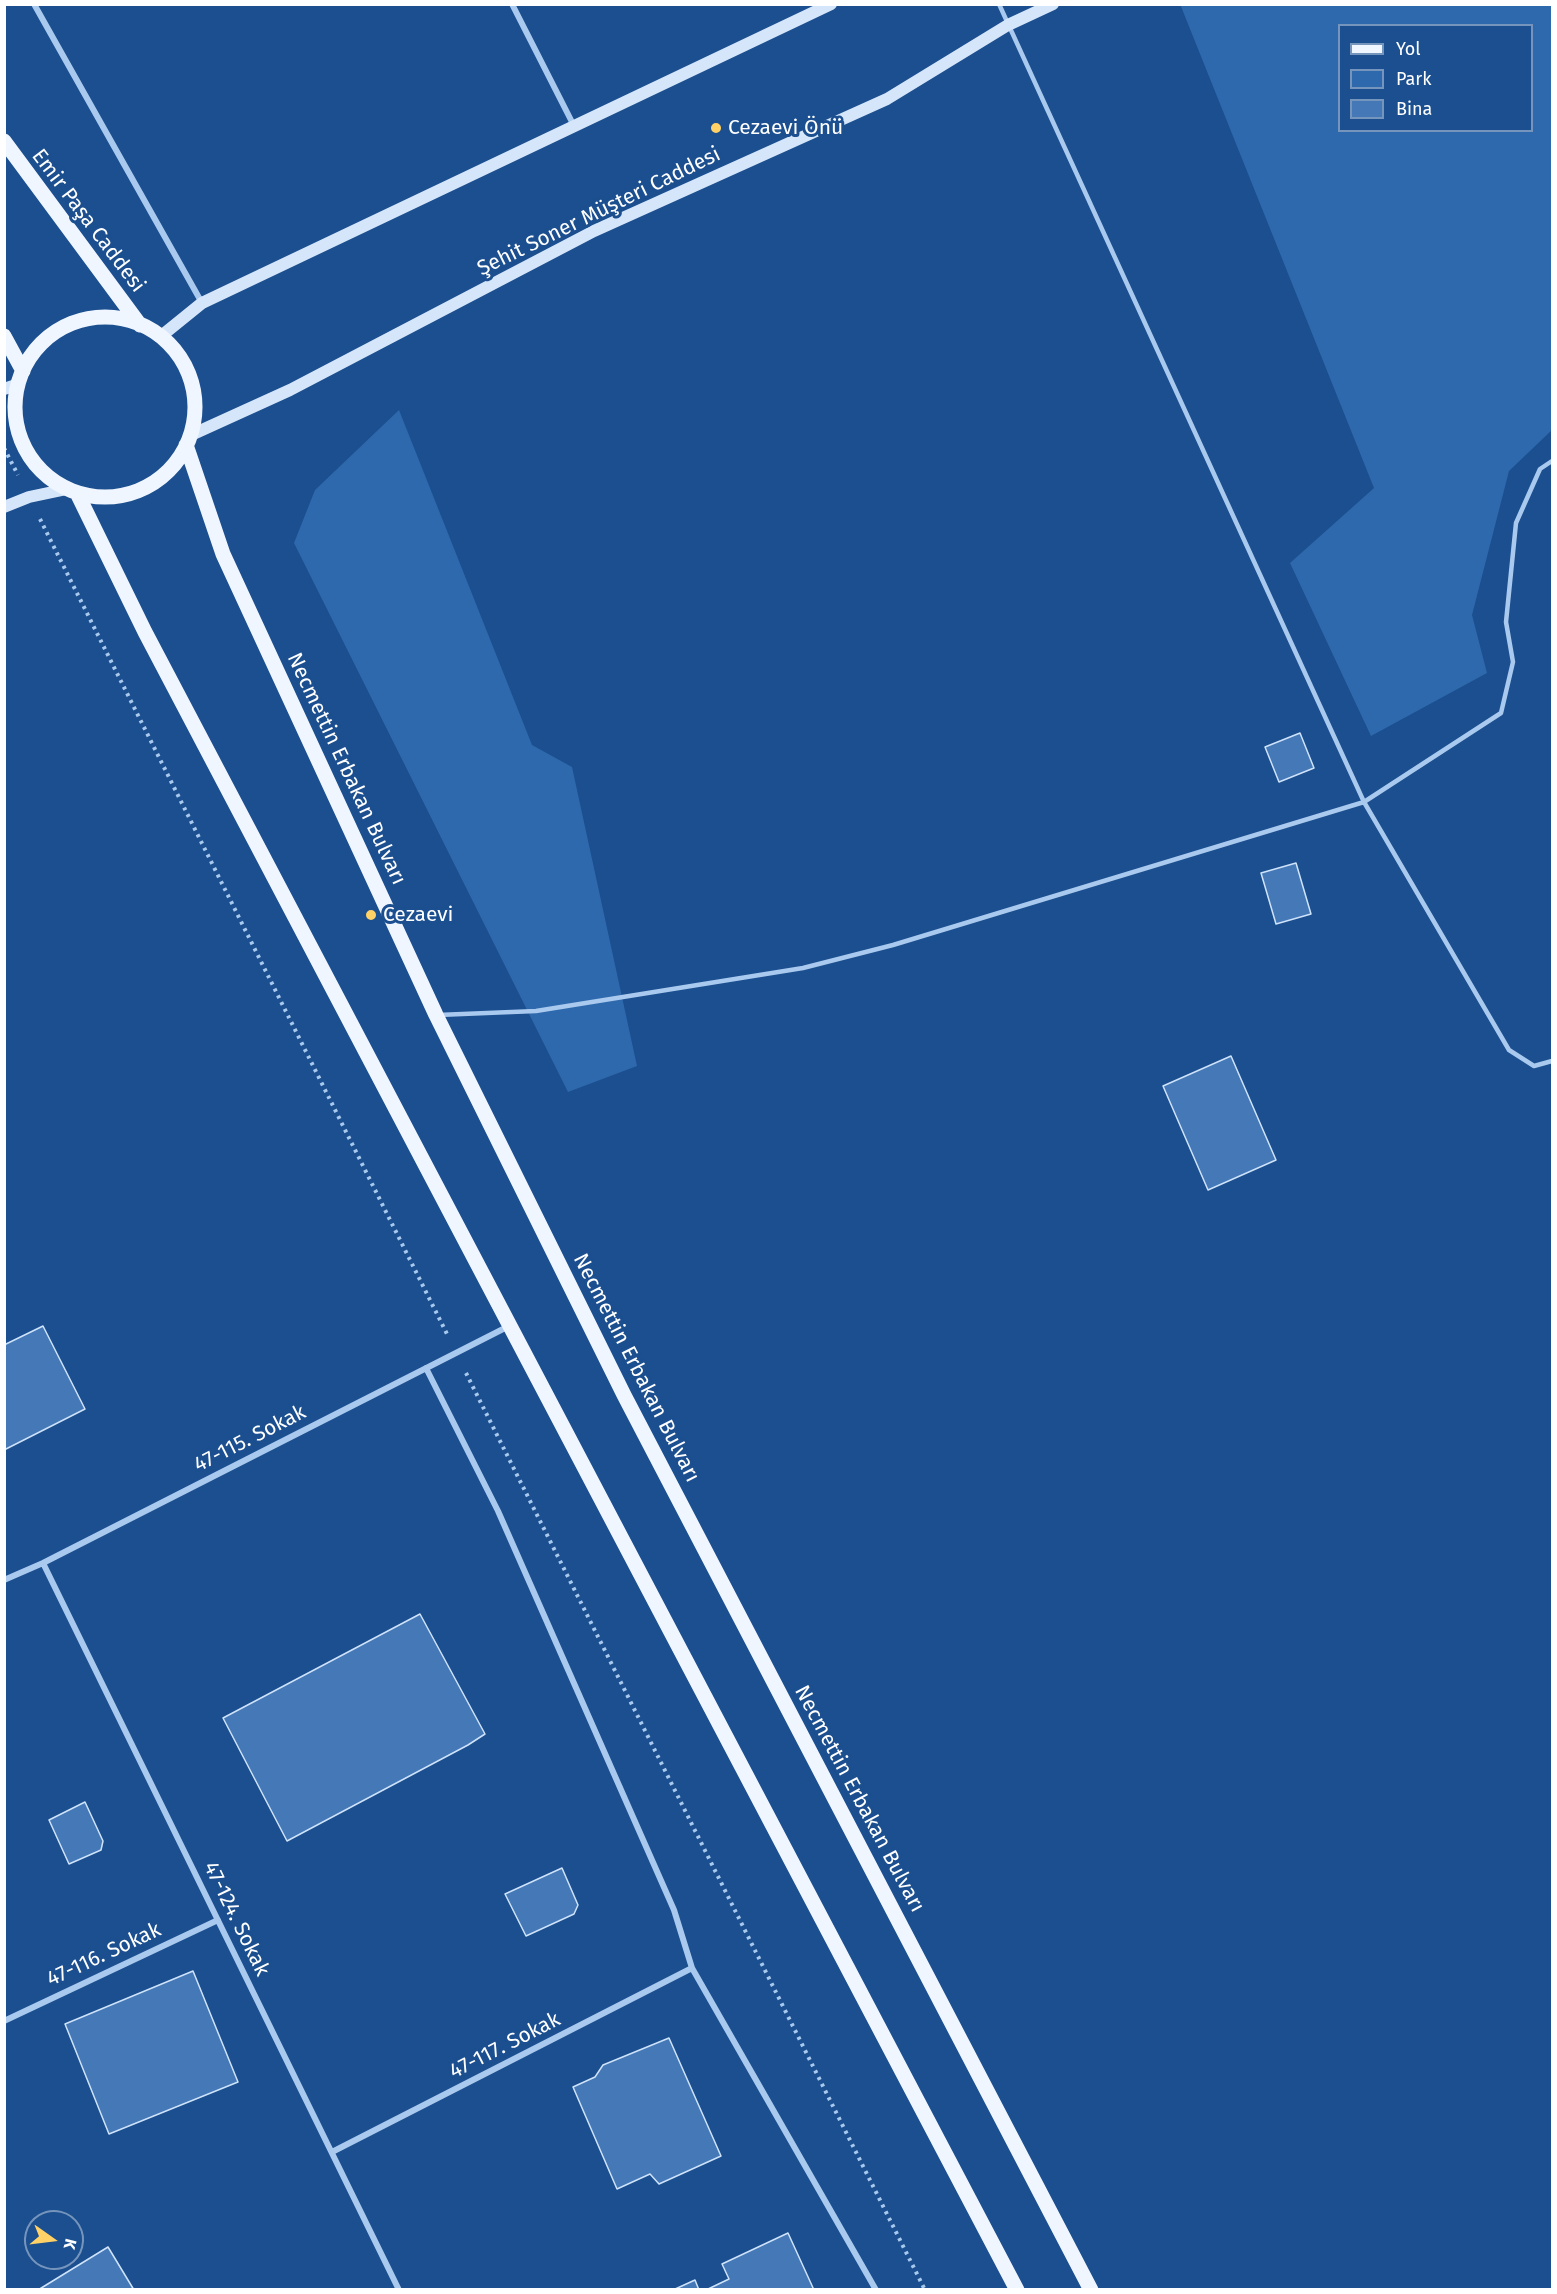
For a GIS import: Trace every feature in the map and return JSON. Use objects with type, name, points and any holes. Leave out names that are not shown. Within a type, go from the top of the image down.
[{"type":"main road","points":[[160,337],[202,303],[831,4]]},
{"type":"main road","name":"Şehit Soner Müşteri Caddesi","points":[[188,440],[290,390],[594,231],[887,99],[1008,25],[1053,4]]},
{"type":"main road","name":"Emir Paşa Caddesi","points":[[4,141],[140,325]]},
{"type":"main road","name":"Necmettin Erbakan Bulvarı","points":[[97,317],[127,320],[160,337],[175,350],[189,375],[195,405],[188,440],[176,462],[154,483],[126,495],[96,498],[72,491],[41,472],[24,447],[16,419],[15,381],[45,340],[69,324],[97,317]]},
{"type":"main road","points":[[4,336],[15,381]]},
{"type":"main road","name":"Necmettin Erbakan Bulvarı","points":[[188,440],[223,555],[436,1015],[624,1395],[1090,2289]]},
{"type":"main road","points":[[4,507],[29,497],[72,491],[1017,2289]]},
{"type":"street","points":[[34,4],[202,303]]},
{"type":"street","points":[[512,4],[574,126]]},
{"type":"street","name":"47-115. Sokak","points":[[4,1580],[43,1563],[510,1325]]},
{"type":"street","points":[[426,1368],[502,1522],[674,1910],[693,1968],[876,2289]]},
{"type":"street","name":"47-124. Sokak","points":[[43,1563],[399,2289]]},
{"type":"street","name":"47-116. Sokak","points":[[4,2020],[218,1920]]},
{"type":"street","name":"47-117. Sokak","points":[[332,2152],[693,1968]]},
{"type":"lane","points":[[999,4],[1364,802],[1509,1050],[1534,1066],[1552,1061]]},
{"type":"lane","points":[[436,1015],[536,1011],[803,968],[893,945],[1364,802],[1501,713],[1513,662],[1506,622],[1516,522],[1540,470],[1552,461]]},
{"type":"green space","points":[[1180,4],[1552,5],[1552,430],[1509,471],[1472,615],[1487,673],[1371,736],[1290,563],[1374,488]]},
{"type":"green space","points":[[399,410],[532,745],[572,767],[637,1066],[568,1092],[294,543],[315,490]]},
{"type":"building","points":[[1300,733],[1314,768],[1279,782],[1265,747]]},
{"type":"building","points":[[1296,863],[1311,914],[1276,924],[1261,873]]},
{"type":"building","points":[[1231,1056],[1276,1160],[1208,1190],[1163,1086]]},
{"type":"building","points":[[43,1326],[85,1409],[4,1450],[4,1345]]},
{"type":"building","points":[[420,1614],[485,1734],[287,1841],[223,1718]]},
{"type":"building","points":[[85,1802],[103,1841],[101,1850],[69,1864],[49,1820]]},
{"type":"building","points":[[562,1868],[578,1905],[574,1914],[526,1936],[505,1894]]},
{"type":"building","points":[[193,1971],[238,2082],[109,2134],[65,2024]]},
{"type":"building","points":[[669,2038],[721,2156],[659,2184],[650,2174],[617,2189],[573,2087],[595,2077],[603,2065]]},
{"type":"building","points":[[788,2233],[814,2290],[706,2290],[729,2279],[722,2264]]},
{"type":"building","points":[[108,2247],[134,2290],[38,2290],[71,2270],[84,2270],[84,2262]]},
{"type":"building","points":[[695,2280],[699,2290],[673,2290]]},
{"type":"place","name":"Cezaevi Önü","points":[[716,128]]},
{"type":"place","name":"Cezaevi","points":[[371,915]]}]
